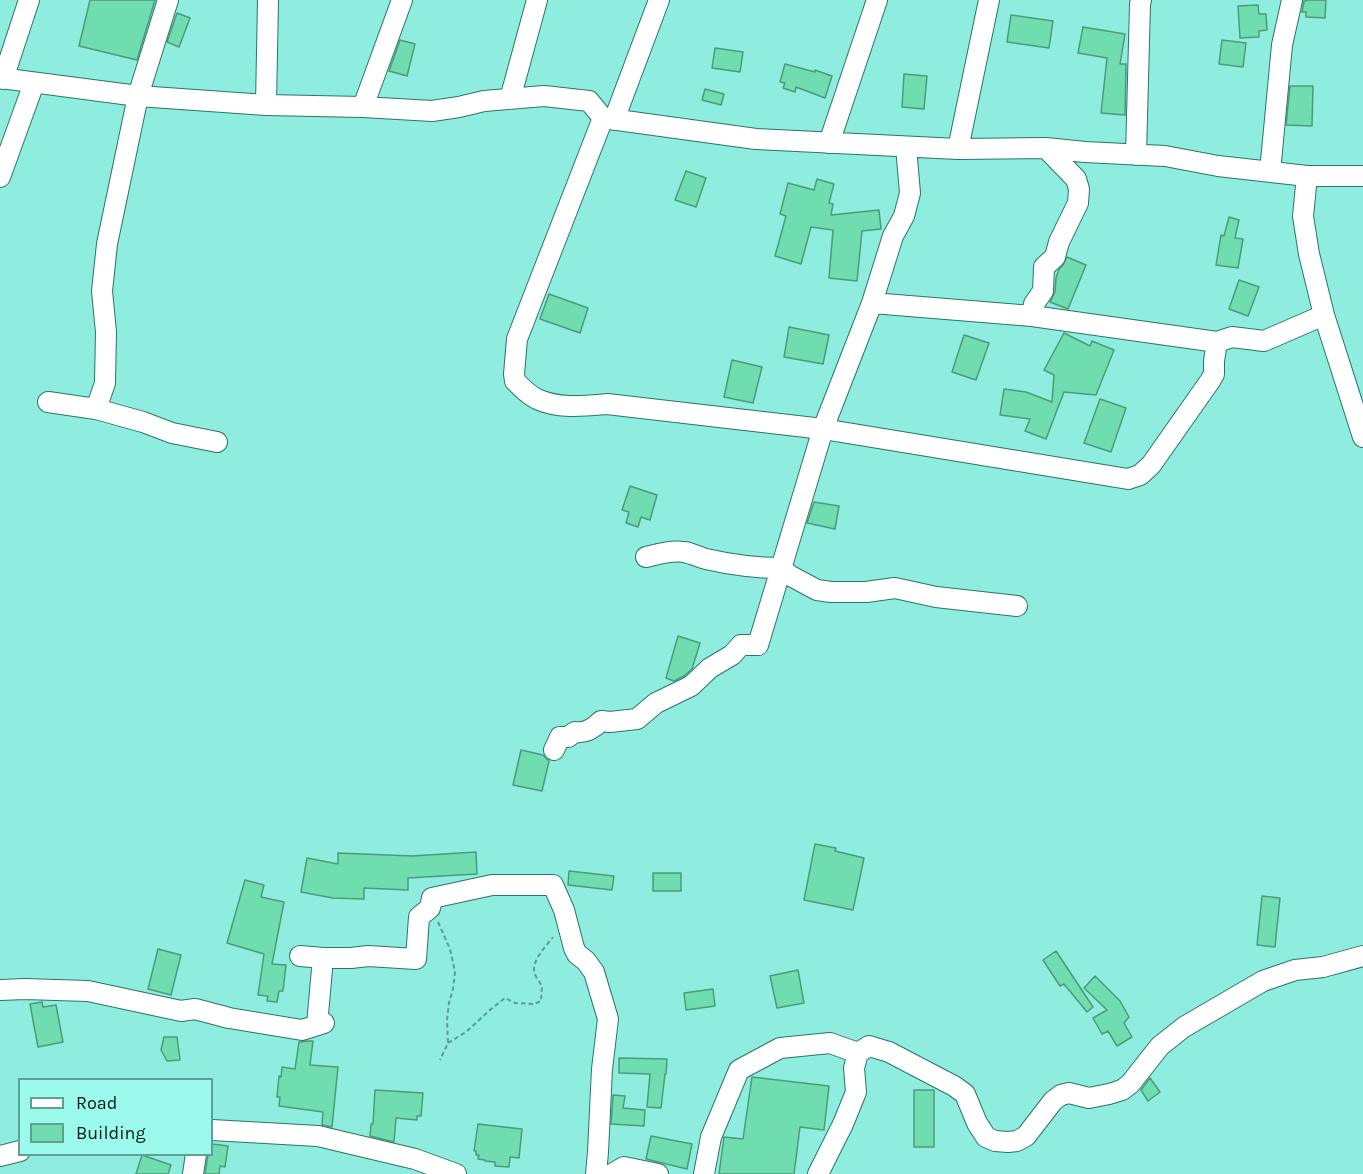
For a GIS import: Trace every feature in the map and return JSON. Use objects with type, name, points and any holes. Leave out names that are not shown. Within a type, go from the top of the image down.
[{"type":"street","points":[[29,0],[2,78],[138,96],[266,105],[432,111],[484,100],[544,96],[588,101],[608,119],[756,139],[958,149],[1046,147],[1165,156],[1218,166],[1307,176],[1363,176]]},
{"type":"street","points":[[96,410],[105,383],[106,332],[102,291],[107,244],[138,96],[168,0]]},
{"type":"street","points":[[266,105],[268,0]]},
{"type":"street","points":[[363,107],[402,0]]},
{"type":"street","points":[[510,99],[537,0]]},
{"type":"street","points":[[659,0],[517,339],[514,381],[534,398],[550,404],[575,406],[607,404],[823,429],[1128,479],[1140,475],[1151,465],[1210,381],[1214,374],[1217,342]]},
{"type":"street","points":[[829,143],[877,0]]},
{"type":"street","points":[[958,149],[989,0]]},
{"type":"street","points":[[1136,155],[1141,0]]},
{"type":"street","points":[[1270,172],[1282,45],[1292,0]]},
{"type":"street","points":[[0,177],[34,83]]},
{"type":"street","points":[[554,750],[560,737],[568,737],[575,732],[582,734],[601,721],[637,719],[656,703],[691,686],[710,668],[732,655],[741,645],[758,645],[823,429],[872,303],[893,236],[904,216],[910,194],[906,147]]},
{"type":"street","points":[[1032,316],[1034,304],[1043,291],[1044,267],[1056,257],[1059,242],[1078,203],[1079,189],[1076,179],[1046,147]]},
{"type":"street","points":[[1307,176],[1303,216],[1309,254],[1324,315],[1363,437]]},
{"type":"street","points":[[872,303],[1032,316],[1217,342],[1232,337],[1263,341],[1324,315]]},
{"type":"street","points":[[48,402],[96,410],[143,422],[172,433],[217,442]]},
{"type":"street","points":[[646,557],[683,552],[704,559],[741,566],[782,568],[789,575],[817,590],[831,592],[866,592],[895,588],[936,597],[1017,606]]},
{"type":"street","points":[[300,956],[416,959],[419,917],[430,908],[432,898],[492,885],[554,885],[564,910],[574,948],[594,972],[608,1019],[602,1069],[596,1174]]},
{"type":"street","points":[[818,1174],[856,1092],[854,1068],[858,1053],[869,1046],[889,1052],[954,1086],[965,1094],[977,1123],[986,1137],[1008,1143],[1026,1136],[1053,1101],[1061,1095],[1069,1093],[1089,1098],[1122,1090],[1130,1084],[1168,1040],[1263,981],[1295,970],[1323,967],[1363,957]]},
{"type":"street","points":[[0,990],[88,991],[181,1011],[195,1009],[229,1018],[302,1030],[320,1024],[323,958]]},
{"type":"street","points":[[704,1174],[711,1137],[739,1070],[780,1048],[830,1043],[858,1053]]},
{"type":"street","points":[[213,1130],[318,1136],[412,1167],[456,1174]]},
{"type":"street","points":[[0,1156],[18,1152]]},
{"type":"street","points":[[193,1174],[196,1156]]},
{"type":"street","points":[[612,1174],[624,1167],[658,1174]]},
{"type":"path","points":[[430,908],[450,949],[455,972],[447,1020],[448,1043],[440,1060]]},
{"type":"path","points":[[448,1043],[466,1032],[506,998],[514,1004],[534,1004],[541,1001],[542,986],[534,968],[556,933]]},
{"type":"building","points":[[90,0],[155,0],[137,60],[79,46]]},
{"type":"building","points":[[1306,0],[1326,0],[1325,18],[1306,17],[1306,12],[1302,12]]},
{"type":"building","points":[[1258,5],[1259,14],[1266,14],[1267,30],[1259,31],[1259,37],[1240,38],[1238,6]]},
{"type":"building","points":[[177,13],[190,18],[179,47],[167,42]]},
{"type":"building","points":[[1011,15],[1053,21],[1049,48],[1007,42]]},
{"type":"building","points":[[1083,27],[1125,34],[1120,64],[1126,64],[1125,115],[1101,113],[1107,58],[1078,53]]},
{"type":"building","points":[[400,40],[415,44],[407,76],[389,71]]},
{"type":"building","points":[[1222,40],[1246,43],[1243,67],[1219,64]]},
{"type":"building","points":[[715,48],[743,52],[740,72],[712,68]]},
{"type":"building","points":[[785,64],[832,76],[825,98],[796,87],[795,92],[783,88],[785,83],[780,82]]},
{"type":"building","points":[[904,74],[927,76],[924,109],[902,107]]},
{"type":"building","points":[[1290,86],[1313,86],[1312,126],[1286,125]]},
{"type":"building","points":[[705,89],[724,94],[721,105],[702,100]]},
{"type":"building","points":[[686,171],[706,178],[696,207],[675,200]]},
{"type":"building","points":[[817,179],[834,184],[829,203],[833,204],[831,215],[879,210],[881,229],[862,231],[857,281],[829,278],[833,230],[811,227],[801,264],[775,256],[786,216],[780,214],[788,183],[814,190]]},
{"type":"building","points":[[1229,217],[1239,220],[1235,238],[1243,239],[1238,268],[1216,265],[1221,235],[1224,236]]},
{"type":"building","points":[[1067,257],[1086,265],[1068,309],[1050,302],[1055,292],[1059,269]]},
{"type":"building","points":[[1239,280],[1259,287],[1248,316],[1229,309]]},
{"type":"building","points":[[549,294],[588,308],[580,333],[540,319]]},
{"type":"building","points":[[789,327],[829,335],[823,364],[784,357]]},
{"type":"building","points":[[1064,333],[1090,346],[1092,341],[1114,350],[1096,395],[1064,392],[1046,439],[1025,431],[1030,419],[1000,415],[1004,389],[1026,392],[1052,402],[1054,375],[1044,370]]},
{"type":"building","points":[[964,335],[989,343],[976,380],[952,372]]},
{"type":"building","points":[[732,360],[762,367],[753,403],[724,397]]},
{"type":"building","points":[[1100,399],[1126,408],[1111,452],[1084,443]]},
{"type":"building","points":[[630,486],[657,495],[650,520],[641,517],[638,527],[626,523],[629,512],[622,510]]},
{"type":"building","points":[[814,502],[839,506],[835,529],[807,523]]},
{"type":"building","points":[[678,636],[700,643],[692,669],[674,681],[666,678]]},
{"type":"building","points":[[521,750],[543,755],[549,761],[542,791],[513,785]]},
{"type":"building","points":[[815,844],[836,848],[835,851],[864,858],[853,910],[804,900]]},
{"type":"building","points":[[476,852],[477,874],[408,878],[408,890],[364,888],[364,899],[333,898],[301,892],[307,858],[338,864],[338,853],[412,856]]},
{"type":"building","points":[[569,871],[614,876],[612,890],[568,885]]},
{"type":"building","points":[[653,873],[681,873],[681,891],[653,891]]},
{"type":"building","points":[[245,880],[264,885],[261,897],[284,902],[272,964],[286,965],[283,991],[279,991],[277,1002],[267,1001],[268,996],[258,995],[264,954],[227,943]]},
{"type":"building","points":[[1262,896],[1280,898],[1275,947],[1257,945]]},
{"type":"building","points":[[158,949],[181,955],[171,995],[148,989]]},
{"type":"building","points":[[1056,951],[1093,1007],[1087,1012],[1064,984],[1060,986],[1043,960]]},
{"type":"building","points":[[798,970],[804,1003],[777,1008],[770,976]]},
{"type":"building","points":[[1095,976],[1120,1001],[1129,1017],[1124,1023],[1132,1037],[1117,1046],[1108,1031],[1102,1034],[1093,1018],[1107,1010],[1084,988]]},
{"type":"building","points":[[713,989],[715,1006],[686,1010],[684,993]]},
{"type":"building","points":[[42,1002],[43,1007],[56,1005],[63,1042],[38,1047],[30,1004]]},
{"type":"building","points":[[164,1037],[177,1037],[180,1060],[167,1061],[161,1050]]},
{"type":"building","points":[[313,1041],[310,1065],[338,1067],[332,1127],[322,1125],[323,1112],[279,1106],[280,1097],[277,1097],[282,1067],[295,1069],[299,1042]]},
{"type":"building","points":[[619,1058],[667,1059],[661,1108],[647,1107],[650,1074],[619,1073]]},
{"type":"building","points":[[752,1077],[829,1086],[824,1130],[800,1127],[794,1174],[719,1174],[724,1137],[743,1139]]},
{"type":"building","points":[[1150,1078],[1160,1092],[1148,1101],[1141,1090]]},
{"type":"building","points":[[375,1090],[423,1093],[421,1116],[417,1116],[417,1120],[396,1118],[394,1142],[370,1136]]},
{"type":"building","points":[[914,1090],[934,1090],[934,1147],[914,1147]]},
{"type":"building","points":[[613,1095],[625,1096],[623,1108],[645,1110],[644,1126],[611,1124]]},
{"type":"building","points":[[478,1124],[522,1129],[519,1158],[510,1157],[509,1167],[495,1166],[495,1162],[478,1159],[479,1155],[476,1155],[474,1151]]},
{"type":"building","points":[[651,1136],[692,1144],[687,1169],[646,1159]]},
{"type":"building","points":[[213,1144],[228,1146],[225,1167],[220,1166],[219,1174],[205,1174],[208,1156],[213,1156]]},
{"type":"building","points":[[142,1156],[171,1165],[168,1174],[136,1174]]}]
